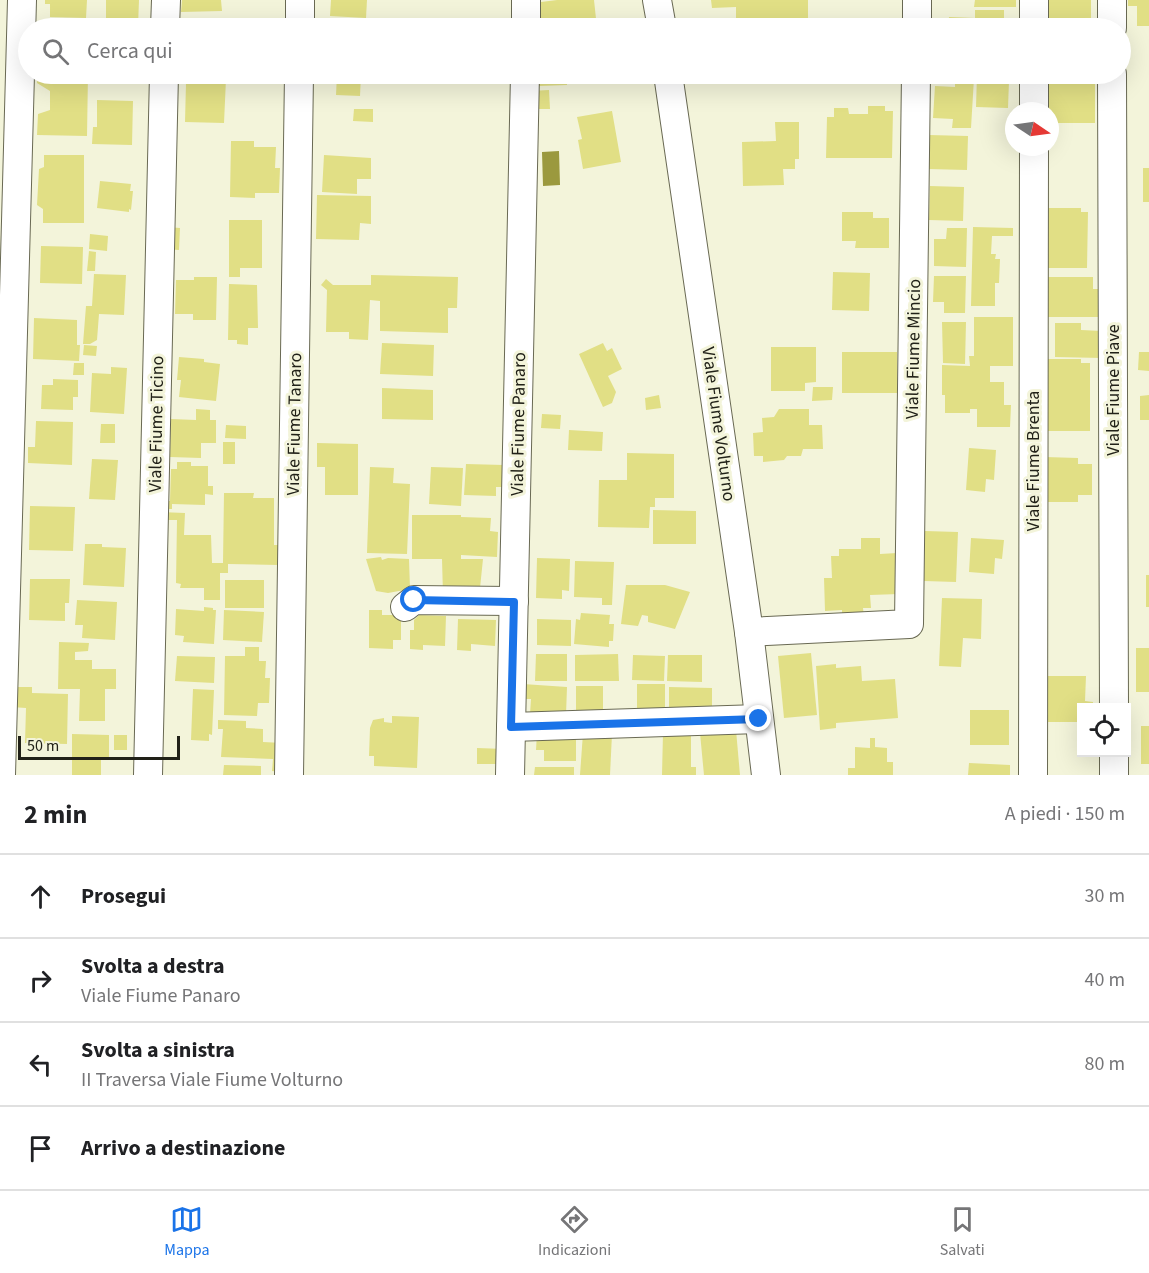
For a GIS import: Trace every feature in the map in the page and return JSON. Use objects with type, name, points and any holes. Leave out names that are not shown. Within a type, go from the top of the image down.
[{"type":"street","points":[[22,0],[22,18]]},
{"type":"street","points":[[165,18],[166,0]]},
{"type":"street","points":[[300,0],[300,18]]},
{"type":"street","points":[[525,18],[526,0]]},
{"type":"street","points":[[657,0],[660,18]]},
{"type":"street","points":[[917,0],[917,18]]},
{"type":"street","points":[[1034,0],[1034,18]]},
{"type":"street","points":[[1112,0],[1112,18]]},
{"type":"street","points":[[1,775],[20,84]]},
{"type":"street","name":"Viale Fiume Ticino","points":[[148,775],[164,84]]},
{"type":"street","name":"Viale Fiume Tanaro","points":[[289,775],[299,84]]},
{"type":"street","name":"Viale Fiume Panaro","points":[[510,775],[525,84]]},
{"type":"street","name":"Viale Fiume Volturno","points":[[669,84],[749,632],[766,775]]},
{"type":"street","name":"Viale Fiume Mincio","points":[[749,632],[909,624],[916,84]]},
{"type":"street","points":[[1034,84],[1034,102]]},
{"type":"street","name":"Viale Fiume Piave","points":[[1112,84],[1114,703]]},
{"type":"street","name":"Viale Fiume Brenta","points":[[1033,775],[1034,156]]},
{"type":"street","points":[[405,607],[414,600],[514,602]]},
{"type":"street","points":[[511,727],[759,719]]},
{"type":"street","points":[[1114,757],[1114,775]]},
{"type":"shaded area","points":[[559,151],[560,185],[543,186],[542,152]]},
{"type":"building","points":[[45,0],[87,0],[86,18],[50,17],[50,4],[45,4]]},
{"type":"building","points":[[106,0],[139,0],[138,18],[106,18]]},
{"type":"building","points":[[182,0],[221,0],[222,11],[181,12]]},
{"type":"building","points":[[331,0],[367,0],[366,18],[330,16]]},
{"type":"building","points":[[557,0],[594,0],[596,18],[535,18],[533,3]]},
{"type":"building","points":[[711,0],[808,0],[808,18],[736,18],[736,7],[712,8]]},
{"type":"building","points":[[975,0],[1016,0],[1016,7],[974,7]]},
{"type":"building","points":[[1045,0],[1091,0],[1091,18],[1044,18]]},
{"type":"building","points":[[1128,0],[1149,0],[1149,26],[1137,26],[1137,6],[1128,6]]},
{"type":"building","points":[[975,10],[1004,10],[1004,18],[975,18]]},
{"type":"building","points":[[39,84],[88,84],[87,136],[37,135],[38,114],[50,110],[50,91]]},
{"type":"building","points":[[186,84],[226,84],[224,123],[185,122]]},
{"type":"building","points":[[337,84],[361,84],[360,96],[336,95]]},
{"type":"building","points":[[539,84],[567,85],[539,86]]},
{"type":"building","points":[[955,84],[974,84],[971,128],[952,128],[953,119],[933,118],[935,86],[955,87]]},
{"type":"building","points":[[977,84],[1009,84],[1008,102],[1005,102],[1005,108],[976,107]]},
{"type":"building","points":[[1048,84],[1095,84],[1095,123],[1059,123],[1059,102],[1048,102]]},
{"type":"building","points":[[549,90],[550,109],[531,109],[530,91]]},
{"type":"building","points":[[97,100],[133,101],[132,145],[92,144],[93,127],[97,127]]},
{"type":"building","points":[[868,106],[885,106],[885,111],[893,111],[892,158],[826,158],[827,117],[834,117],[834,108],[848,108],[849,114],[868,114]]},
{"type":"building","points":[[354,109],[373,109],[373,122],[353,121]]},
{"type":"building","points":[[612,111],[621,162],[583,169],[578,140],[582,139],[577,117]]},
{"type":"building","points":[[775,122],[799,122],[799,159],[795,159],[795,169],[783,169],[784,185],[743,186],[742,142],[776,141]]},
{"type":"building","points":[[929,135],[968,136],[967,170],[928,169]]},
{"type":"building","points":[[231,141],[254,141],[254,147],[276,147],[275,168],[280,168],[279,193],[255,193],[255,198],[230,197]]},
{"type":"building","points":[[44,155],[84,155],[84,223],[43,223],[43,209],[37,205],[39,169],[44,167]]},
{"type":"building","points":[[324,155],[371,158],[371,179],[357,179],[357,194],[322,192]]},
{"type":"building","points":[[1143,168],[1149,168],[1149,202],[1143,202]]},
{"type":"building","points":[[100,181],[131,184],[130,191],[133,191],[129,212],[97,208]]},
{"type":"building","points":[[930,186],[964,187],[963,221],[929,220]]},
{"type":"building","points":[[317,195],[371,196],[371,224],[360,223],[359,240],[316,239]]},
{"type":"building","points":[[1044,208],[1081,208],[1081,212],[1088,212],[1087,268],[1044,268]]},
{"type":"building","points":[[842,212],[873,212],[873,218],[889,218],[889,248],[855,248],[856,241],[842,241]]},
{"type":"building","points":[[229,220],[262,220],[262,268],[240,268],[240,277],[229,277]]},
{"type":"building","points":[[167,227],[180,228],[179,250],[165,249]]},
{"type":"building","points":[[973,227],[1013,228],[1013,236],[992,236],[991,254],[996,254],[995,259],[1000,259],[999,283],[995,283],[995,306],[971,306]]},
{"type":"building","points":[[947,228],[967,228],[966,267],[934,266],[934,239],[946,239]]},
{"type":"building","points":[[90,234],[108,236],[107,251],[89,249]]},
{"type":"building","points":[[41,246],[83,247],[82,284],[40,283]]},
{"type":"building","points":[[89,251],[96,252],[95,271],[87,271]]},
{"type":"building","points":[[833,272],[870,273],[869,311],[832,310]]},
{"type":"building","points":[[94,274],[126,275],[124,315],[99,314],[97,340],[90,344],[83,344],[86,306],[92,306]]},
{"type":"building","points":[[371,275],[458,277],[457,308],[448,308],[448,333],[380,331],[380,301],[370,300],[368,340],[349,339],[349,332],[326,332],[327,290],[321,285],[326,279],[333,285],[371,285]]},
{"type":"building","points":[[934,276],[966,276],[965,313],[944,313],[944,302],[933,302]]},
{"type":"building","points":[[194,277],[217,277],[216,320],[193,320],[193,314],[175,314],[176,280],[194,280]]},
{"type":"building","points":[[1046,277],[1093,277],[1093,289],[1104,289],[1104,317],[1042,317]]},
{"type":"building","points":[[229,284],[257,285],[258,328],[248,328],[248,345],[237,344],[237,340],[228,340]]},
{"type":"building","points":[[974,317],[1013,317],[1013,366],[990,366],[990,382],[1004,382],[1004,405],[1011,405],[1010,427],[977,427],[977,409],[970,409],[970,413],[945,413],[945,395],[942,395],[942,365],[970,366],[969,356],[974,356]]},
{"type":"building","points":[[34,318],[77,320],[79,361],[33,359]]},
{"type":"building","points":[[942,322],[966,322],[965,364],[943,363]]},
{"type":"building","points":[[1055,323],[1081,323],[1081,330],[1102,331],[1102,358],[1055,357]]},
{"type":"building","points":[[382,343],[434,345],[433,376],[380,374]]},
{"type":"building","points":[[603,343],[607,351],[612,348],[622,369],[608,376],[616,392],[612,403],[603,407],[579,354]]},
{"type":"building","points":[[84,345],[97,346],[96,356],[83,355]]},
{"type":"building","points":[[771,347],[816,347],[816,382],[805,383],[805,391],[771,391]]},
{"type":"building","points":[[842,352],[897,352],[897,393],[842,393]]},
{"type":"building","points":[[1139,352],[1149,352],[1149,371],[1138,370]]},
{"type":"building","points":[[179,357],[204,359],[204,362],[220,364],[216,401],[179,397],[181,380],[177,380]]},
{"type":"building","points":[[1042,359],[1081,359],[1081,363],[1090,363],[1090,431],[1042,431]]},
{"type":"building","points":[[74,363],[84,363],[84,375],[73,375]]},
{"type":"building","points":[[111,367],[127,368],[124,414],[90,412],[92,373],[111,374]]},
{"type":"building","points":[[53,379],[78,380],[78,397],[73,397],[73,410],[41,409],[42,385],[53,385]]},
{"type":"building","points":[[813,387],[833,387],[832,400],[812,401]]},
{"type":"building","points":[[382,388],[433,390],[433,420],[382,419]]},
{"type":"building","points":[[659,395],[661,408],[646,410],[645,398]]},
{"type":"building","points":[[1149,395],[1149,420],[1140,420],[1140,396]]},
{"type":"building","points":[[196,409],[210,410],[210,420],[216,420],[216,443],[201,443],[201,458],[170,457],[171,419],[196,420]]},
{"type":"building","points":[[779,409],[809,409],[809,425],[822,425],[823,449],[803,449],[801,456],[787,456],[784,460],[763,462],[763,456],[754,456],[753,433],[763,432],[762,418],[774,417]]},
{"type":"building","points":[[542,414],[561,415],[560,429],[541,428]]},
{"type":"building","points":[[36,421],[73,422],[72,465],[28,463],[28,447],[35,447]]},
{"type":"building","points":[[101,424],[115,424],[115,443],[100,443]]},
{"type":"building","points":[[226,425],[246,426],[246,439],[225,438]]},
{"type":"building","points":[[569,430],[603,432],[602,451],[568,450]]},
{"type":"building","points":[[223,442],[235,442],[235,464],[223,464]]},
{"type":"building","points":[[317,443],[358,444],[358,495],[325,495],[325,467],[317,467]]},
{"type":"building","points":[[969,448],[996,450],[994,480],[986,479],[985,492],[966,490]]},
{"type":"building","points":[[627,453],[674,454],[674,498],[655,498],[655,507],[650,507],[649,528],[598,527],[599,480],[627,480]]},
{"type":"building","points":[[1045,457],[1078,458],[1078,464],[1092,464],[1092,495],[1078,495],[1078,502],[1045,502]]},
{"type":"building","points":[[92,459],[118,460],[115,500],[89,499]]},
{"type":"building","points":[[177,462],[191,462],[191,466],[208,466],[208,486],[213,486],[213,495],[205,494],[205,505],[172,504],[172,509],[159,509],[159,501],[170,501],[171,469],[177,469]]},
{"type":"building","points":[[466,464],[504,465],[503,487],[496,487],[496,496],[464,495]]},
{"type":"building","points":[[370,467],[394,468],[393,483],[410,484],[407,554],[367,553]]},
{"type":"building","points":[[431,467],[463,468],[461,506],[429,504]]},
{"type":"building","points":[[224,493],[254,493],[253,498],[274,498],[274,545],[279,545],[279,565],[228,564],[228,573],[220,573],[220,600],[204,600],[204,588],[180,588],[181,584],[176,583],[177,520],[160,520],[160,512],[185,513],[184,535],[211,535],[212,563],[223,563]]},
{"type":"building","points":[[30,506],[75,507],[73,551],[29,550]]},
{"type":"building","points":[[653,510],[696,511],[696,544],[653,544]]},
{"type":"building","points":[[412,515],[461,515],[461,517],[491,518],[490,531],[498,532],[497,557],[461,555],[461,559],[483,559],[480,588],[443,595],[442,559],[412,559]]},
{"type":"building","points":[[925,531],[958,532],[956,582],[924,581]]},
{"type":"building","points":[[861,538],[880,538],[880,554],[897,553],[899,594],[870,595],[871,608],[863,608],[864,617],[842,618],[842,610],[825,611],[824,578],[832,578],[831,556],[839,556],[839,549],[861,549]]},
{"type":"building","points":[[971,538],[1004,540],[1002,559],[995,558],[994,574],[969,572]]},
{"type":"building","points":[[85,544],[126,548],[124,587],[83,585]]},
{"type":"building","points":[[381,557],[382,560],[409,559],[410,589],[388,593],[376,591],[366,559]]},
{"type":"building","points":[[537,558],[570,559],[569,591],[562,590],[562,599],[536,598]]},
{"type":"building","points":[[575,561],[614,562],[612,605],[602,605],[602,598],[574,597]]},
{"type":"building","points":[[1146,575],[1149,575],[1149,607],[1146,607]]},
{"type":"building","points":[[30,579],[70,579],[69,603],[65,603],[65,621],[29,620]]},
{"type":"building","points":[[225,580],[264,580],[264,608],[225,608]]},
{"type":"building","points":[[626,585],[665,585],[690,592],[675,629],[648,622],[648,616],[642,615],[638,626],[621,624]]},
{"type":"building","points":[[942,598],[982,599],[981,639],[963,638],[961,667],[939,666]]},
{"type":"building","points":[[77,600],[117,602],[115,640],[82,638],[83,625],[75,625]]},
{"type":"building","points":[[204,607],[216,610],[214,644],[183,642],[184,636],[175,635],[176,609],[204,611]]},
{"type":"building","points":[[224,610],[264,612],[262,642],[223,640]]},
{"type":"building","points":[[369,610],[382,610],[382,615],[401,615],[401,640],[393,640],[393,649],[369,648]]},
{"type":"building","points":[[581,613],[610,615],[609,624],[614,624],[613,641],[609,641],[609,647],[574,644],[576,619],[580,620]]},
{"type":"building","points":[[419,615],[446,616],[445,646],[423,645],[423,650],[410,649],[410,630],[414,630],[414,620]]},
{"type":"building","points":[[458,619],[496,620],[495,646],[471,644],[471,651],[457,650]]},
{"type":"building","points":[[537,619],[571,620],[571,646],[537,645]]},
{"type":"building","points":[[59,642],[89,643],[88,651],[75,652],[75,660],[92,660],[92,669],[116,669],[116,689],[105,689],[105,721],[79,721],[80,689],[58,689]]},
{"type":"building","points":[[245,647],[259,647],[259,661],[266,661],[265,678],[270,678],[269,703],[258,703],[257,716],[224,715],[225,656],[245,656]]},
{"type":"building","points":[[1136,648],[1149,648],[1149,692],[1136,692]]},
{"type":"building","points":[[811,653],[817,715],[784,718],[778,656]]},
{"type":"building","points":[[536,654],[567,654],[567,681],[535,681]]},
{"type":"building","points":[[618,654],[619,681],[575,681],[575,655]]},
{"type":"building","points":[[633,655],[665,656],[664,681],[632,680]]},
{"type":"building","points":[[668,655],[702,655],[702,682],[667,681]]},
{"type":"building","points":[[177,656],[215,657],[214,683],[175,681]]},
{"type":"building","points":[[836,664],[836,668],[861,666],[862,681],[895,679],[898,718],[836,723],[836,728],[820,730],[816,666]]},
{"type":"building","points":[[1038,676],[1086,676],[1085,701],[1093,703],[1077,703],[1077,722],[1045,722]]},
{"type":"building","points":[[523,684],[567,687],[566,715],[530,714],[531,699],[522,699]]},
{"type":"building","points":[[637,684],[665,684],[665,714],[637,714]]},
{"type":"building","points":[[576,686],[603,686],[603,717],[576,717]]},
{"type":"building","points":[[12,687],[32,687],[32,693],[68,694],[67,744],[25,743],[26,708],[11,707]]},
{"type":"building","points":[[669,687],[712,688],[712,714],[669,713]]},
{"type":"building","points":[[193,689],[214,690],[212,735],[209,734],[209,741],[191,740]]},
{"type":"building","points":[[970,710],[1009,710],[1009,745],[970,745]]},
{"type":"building","points":[[392,716],[419,717],[417,768],[374,766],[374,756],[369,756],[370,728],[373,720],[384,718],[384,722],[392,723]]},
{"type":"building","points":[[218,720],[246,721],[246,728],[263,729],[263,742],[283,743],[281,772],[272,771],[273,759],[221,757],[223,729],[218,729]]},
{"type":"building","points":[[1141,726],[1149,726],[1149,764],[1141,764]]},
{"type":"building","points":[[736,730],[740,775],[704,775],[700,733]]},
{"type":"building","points":[[537,733],[576,733],[576,761],[544,761],[544,750],[536,750]]},
{"type":"building","points":[[583,733],[612,734],[610,775],[580,775]]},
{"type":"building","points":[[663,733],[691,733],[691,767],[696,767],[696,775],[662,775]]},
{"type":"building","points":[[72,734],[109,735],[109,757],[101,757],[101,775],[72,775]]},
{"type":"building","points":[[114,735],[127,735],[127,750],[114,750]]},
{"type":"building","points":[[870,738],[875,738],[875,747],[887,748],[887,762],[893,762],[893,775],[848,775],[848,768],[855,768],[855,747],[870,748]]},
{"type":"building","points":[[477,748],[505,749],[505,764],[477,764]]},
{"type":"building","points":[[969,763],[1010,765],[1010,775],[968,775]]},
{"type":"building","points":[[224,765],[261,766],[261,775],[223,775]]},
{"type":"building","points":[[535,767],[574,767],[574,775],[534,775]]},
{"type":"route","points":[[414,600],[514,602],[511,727],[759,719]]}]
